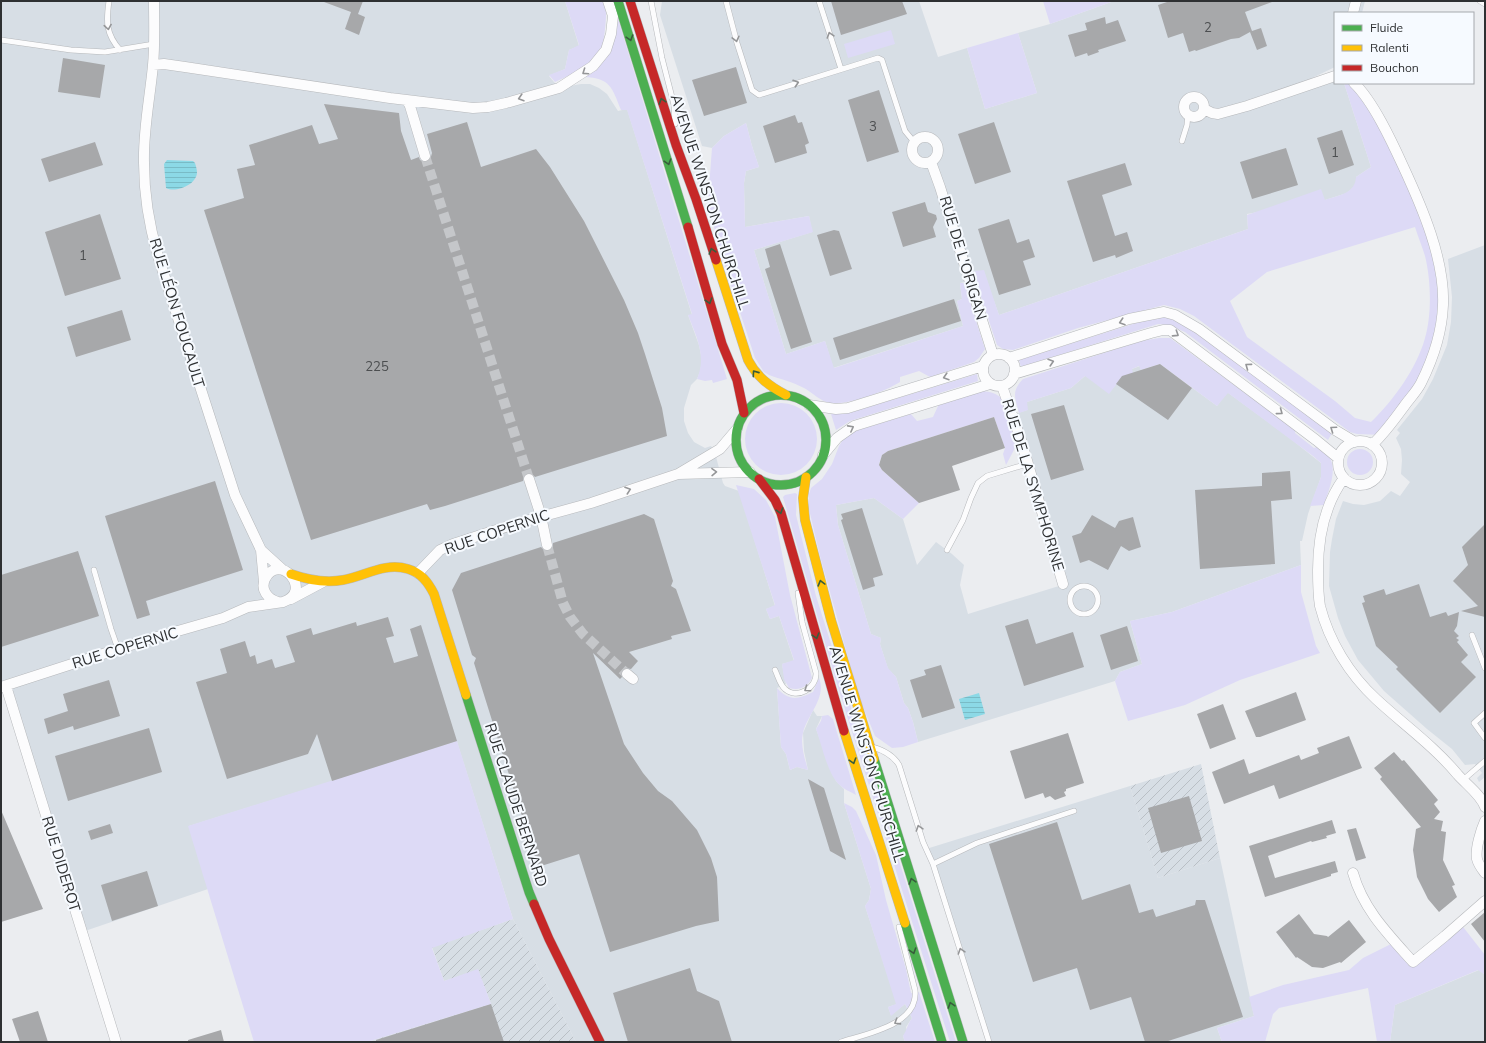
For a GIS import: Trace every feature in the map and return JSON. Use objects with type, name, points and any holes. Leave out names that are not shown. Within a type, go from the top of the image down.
[{"type":"main road","name":"AVENUE WINSTON CHURCHILL","points":[[618,1],[673,176],[722,344],[737,380],[744,413]]},
{"type":"main road","name":"AVENUE WINSTON CHURCHILL","points":[[630,1],[676,145],[696,199],[748,360],[759,379],[786,395]]},
{"type":"main road","points":[[775,395],[786,395],[798,398],[809,405],[818,415],[824,428],[826,441],[823,455],[816,467],[806,477],[783,485],[770,483],[759,479],[750,472],[739,456],[736,445],[737,429],[744,413],[752,405],[761,399],[775,395]]},
{"type":"main road","name":"AVENUE WINSTON CHURCHILL","points":[[806,477],[803,498],[805,520],[831,620],[963,1042]]},
{"type":"main road","name":"AVENUE WINSTON CHURCHILL","points":[[759,479],[778,506],[830,685],[942,1042]]},
{"type":"main road","name":"RUE COPERNIC","points":[[287,572],[323,582],[344,580],[387,566],[400,566],[418,573]]},
{"type":"main road","name":"RUE CLAUDE BERNARD","points":[[418,573],[427,581],[434,594],[520,865],[535,907],[549,939],[600,1042]]},
{"type":"street","name":"RUE LÉON FOUCAULT","points":[[154,1],[153,66],[147,112],[144,162],[145,196],[152,233],[209,418],[235,495],[261,550],[264,584]]},
{"type":"street","points":[[153,66],[164,64],[407,100],[473,108],[488,107],[559,88],[593,66],[606,50],[611,34],[613,16],[608,1]]},
{"type":"street","points":[[1353,12],[1356,1]]},
{"type":"street","points":[[1204,109],[1218,114],[1247,106],[1334,76]]},
{"type":"street","points":[[1355,84],[1360,88],[1396,150],[1419,200],[1438,259],[1443,304],[1441,327],[1420,384],[1383,435],[1372,445]]},
{"type":"street","points":[[1190,98],[1199,98],[1203,103],[1204,109],[1198,116],[1191,116],[1188,115],[1184,109],[1184,105],[1190,98]]},
{"type":"street","points":[[407,100],[424,156]]},
{"type":"street","points":[[926,138],[934,141],[938,148],[937,156],[931,162],[922,163],[915,158],[913,150],[915,142],[926,138]]},
{"type":"street","name":"RUE DE L'ORIGAN","points":[[931,162],[993,355]]},
{"type":"street","points":[[1009,358],[1129,319],[1164,312],[1175,315],[1199,329],[1330,426],[1355,442]]},
{"type":"street","points":[[1014,374],[1151,333],[1170,330],[1338,458]]},
{"type":"street","points":[[999,354],[1009,358],[1014,364],[1014,374],[1008,384],[998,387],[990,384],[984,376],[983,366],[985,361],[993,355],[999,354]]},
{"type":"street","points":[[809,405],[836,409],[848,408],[983,366]]},
{"type":"street","points":[[823,455],[837,438],[854,426],[990,384]]},
{"type":"street","name":"RUE DE LA SYMPHORINE","points":[[1002,386],[1021,440],[1063,584]]},
{"type":"street","points":[[678,474],[720,449],[737,429]]},
{"type":"street","points":[[1362,441],[1372,445],[1377,449],[1381,462],[1378,474],[1374,479],[1362,484],[1349,482],[1344,478],[1338,468],[1338,458],[1343,448],[1355,442],[1362,441]]},
{"type":"street","points":[[678,474],[750,472]]},
{"type":"street","name":"RUE COPERNIC","points":[[418,573],[434,555],[446,547],[541,516],[591,503],[678,474]]},
{"type":"street","points":[[1344,478],[1336,489],[1328,508],[1320,542],[1318,560],[1318,590],[1325,623],[1340,655],[1362,684],[1375,698],[1451,766],[1484,803]]},
{"type":"street","points":[[529,479],[541,516],[547,545]]},
{"type":"street","name":"RUE LÉON FOUCAULT","points":[[261,550],[287,572]]},
{"type":"street","points":[[273,571],[287,572],[294,579],[296,585],[292,596],[283,601],[270,598],[266,595],[264,584],[269,573],[273,571]]},
{"type":"street","name":"RUE COPERNIC","points":[[3,686],[223,618],[248,607],[283,601],[323,582]]},
{"type":"street","name":"RUE COPERNIC","points":[[248,607],[258,595],[264,584]]},
{"type":"street","name":"RUE DIDEROT","points":[[3,686],[116,1042]]},
{"type":"street","points":[[1485,821],[1480,835],[1477,853],[1477,859],[1485,873]]},
{"type":"street","points":[[1353,873],[1358,889],[1370,910],[1413,962],[1485,901]]},
{"type":"lane","points":[[109,1],[107,26],[110,36],[120,50]]},
{"type":"lane","points":[[651,1],[662,58],[674,105],[676,145]]},
{"type":"lane","points":[[726,1],[737,43],[752,90],[759,95],[878,58],[882,60],[905,131],[915,142]]},
{"type":"lane","points":[[819,1],[841,69]]},
{"type":"lane","points":[[1480,1],[1485,4]]},
{"type":"lane","points":[[1,40],[71,50],[105,52],[154,44]]},
{"type":"lane","points":[[1182,141],[1187,125],[1188,115]]},
{"type":"lane","points":[[947,550],[963,520],[978,483],[987,476],[1027,464]]},
{"type":"lane","points":[[94,570],[118,650]]},
{"type":"lane","points":[[776,670],[782,686],[793,694],[798,694],[808,690],[814,684],[816,677],[800,610],[797,572]]},
{"type":"lane","points":[[1063,584],[1073,592]]},
{"type":"lane","points":[[1080,586],[1089,586],[1093,588],[1098,596],[1097,605],[1087,613],[1078,612],[1072,606],[1070,601],[1073,592],[1080,586]]},
{"type":"lane","points":[[1472,635],[1485,668]]},
{"type":"lane","points":[[1485,713],[1474,723],[1485,738]]},
{"type":"lane","points":[[870,746],[887,753],[896,760],[899,765],[923,842],[933,864],[989,1042]]},
{"type":"lane","points":[[1463,780],[1485,761]]},
{"type":"lane","points":[[933,864],[977,843],[1074,811]]},
{"type":"lane","points":[[841,1042],[891,1026],[902,1019],[910,1010],[914,1000],[915,990],[901,937],[895,894]]},
{"type":"shaded area","points":[[1,1],[565,1],[579,46],[569,50],[565,69],[549,76],[559,88],[590,84],[607,94],[618,111],[627,109],[692,315],[688,315],[699,345],[702,360],[700,372],[697,379],[691,385],[684,408],[684,421],[688,433],[694,442],[705,448],[711,446],[715,453],[725,486],[739,491],[775,606],[766,609],[770,619],[779,616],[794,661],[782,664],[786,684],[777,688],[781,747],[786,754],[790,770],[797,767],[808,770],[804,751],[803,733],[813,710],[817,716],[822,716],[816,729],[836,781],[844,789],[844,803],[871,889],[869,900],[865,906],[897,1004],[888,1007],[891,1015],[905,1004],[912,1018],[906,1027],[907,1031],[903,1036],[905,1042],[576,1042],[513,919],[457,742],[189,826],[208,889],[82,932],[12,709],[1,687]]},
{"type":"shaded area","points":[[565,1],[604,1],[606,18],[604,40],[598,54],[588,64],[582,69],[555,82],[549,75],[565,69],[569,50],[579,45]]},
{"type":"shaded area","points":[[662,1],[919,1],[938,57],[967,48],[985,109],[1037,93],[1018,33],[1050,24],[1114,1],[1365,1],[1362,12],[1334,12],[1334,67],[1312,78],[1314,84],[1334,76],[1334,84],[1344,84],[1371,167],[1356,177],[1356,185],[1347,193],[1325,200],[1247,214],[1248,229],[999,315],[994,301],[975,271],[970,281],[960,283],[962,299],[957,301],[963,326],[833,368],[825,341],[786,354],[754,250],[812,232],[809,216],[745,227],[744,183],[746,171],[759,167],[746,123],[724,136],[712,148],[702,146],[660,15]]},
{"type":"shaded area","points":[[1043,1],[1114,1],[1050,24]]},
{"type":"shaded area","points":[[618,19],[727,379],[713,383],[712,380],[705,381],[697,379],[700,371],[701,354],[697,338],[688,315],[692,314],[627,110],[621,110],[612,90],[605,82],[600,79],[584,77],[596,70],[606,58],[614,39]]},
{"type":"shaded area","points":[[891,30],[895,44],[848,58],[844,44]]},
{"type":"shaded area","points":[[1018,33],[1037,93],[985,109],[967,48]]},
{"type":"shaded area","points":[[1344,84],[1355,84],[1396,150],[1438,259],[1443,305],[1428,365],[1383,435],[1357,434],[1350,432],[1194,316],[1180,309],[1164,305],[1078,328],[1013,350],[1003,349],[997,345],[981,297],[975,271],[984,270],[999,315],[1248,229],[1247,215],[1321,189],[1325,200],[1341,195],[1353,187],[1356,177],[1371,167]],"holes":[[[1415,227],[1425,256],[1429,276],[1430,297],[1429,318],[1425,338],[1416,361],[1396,394],[1371,422],[1355,418],[1335,401],[1247,337],[1230,301],[1267,272]]]},
{"type":"shaded area","points":[[746,123],[759,167],[746,171],[744,183],[745,227],[809,216],[813,232],[754,250],[786,354],[825,341],[834,368],[963,326],[957,301],[962,299],[960,283],[964,283],[985,349],[979,358],[974,362],[930,377],[919,371],[900,377],[900,382],[885,390],[856,400],[838,403],[827,402],[800,386],[764,372],[755,358],[719,248],[708,201],[712,148],[724,136]]},
{"type":"shaded area","points":[[1485,245],[1485,777],[1479,782],[1477,778],[1482,773],[1475,764],[1465,765],[1452,749],[1384,691],[1358,660],[1345,636],[1329,586],[1332,539],[1336,519],[1343,501],[1364,505],[1380,501],[1391,491],[1400,496],[1410,482],[1401,474],[1401,449],[1396,438],[1400,433],[1397,430],[1422,399],[1433,379],[1447,345],[1451,322],[1452,297],[1448,259]]},
{"type":"shaded area","points":[[1164,316],[1174,318],[1196,333],[1316,420],[1332,433],[1328,440],[1185,332],[1169,325],[1158,324],[1021,367],[1019,360],[1152,318]]},
{"type":"shaded area","points":[[1170,338],[1295,430],[1295,433],[1314,448],[1317,447],[1328,455],[1333,467],[1333,473],[1324,505],[1310,506],[1321,477],[1321,463],[1313,456],[1228,393],[1217,406],[1160,364],[1141,370],[1139,366],[1132,369],[1133,373],[1122,377],[1109,394],[1085,376],[1071,388],[1027,402],[1028,410],[1019,413],[1015,399],[1015,391],[1023,379],[1141,341]]},
{"type":"shaded area","points":[[1160,364],[1217,406],[1227,392],[1321,463],[1321,477],[1308,514],[1302,541],[1300,541],[1301,565],[1172,612],[1130,621],[1142,664],[1120,672],[1115,681],[918,742],[913,722],[908,708],[904,703],[896,677],[888,669],[880,644],[881,638],[871,634],[838,525],[836,505],[874,498],[903,519],[917,565],[936,542],[952,554],[964,565],[960,585],[968,614],[1059,586],[1012,415],[1027,410],[1027,402],[1071,388],[1085,376],[1122,376],[1132,369],[1140,366],[1141,370]]},
{"type":"shaded area","points":[[977,374],[978,381],[850,421],[836,430],[831,414],[849,413]]},
{"type":"shaded area","points":[[983,391],[999,396],[1003,401],[1007,413],[1016,446],[1006,465],[1003,454],[1005,448],[994,417],[888,451],[882,455],[879,464],[882,470],[919,503],[903,519],[874,498],[836,505],[838,525],[871,634],[881,638],[880,644],[888,668],[896,677],[904,703],[908,708],[913,722],[918,742],[903,747],[892,748],[875,736],[859,697],[820,556],[809,509],[809,494],[811,488],[822,479],[832,464],[844,438],[852,432],[911,414],[917,421],[933,417],[938,406],[942,403]]},
{"type":"shaded area","points":[[774,403],[788,403],[807,413],[817,432],[817,446],[807,465],[788,475],[774,475],[755,465],[745,446],[745,432],[755,413]]},
{"type":"shaded area","points":[[1360,449],[1369,453],[1373,462],[1369,471],[1360,475],[1351,471],[1347,462],[1351,453]]},
{"type":"shaded area","points":[[736,485],[754,489],[766,500],[775,517],[790,595],[812,678],[808,684],[800,689],[789,688],[784,679],[782,664],[794,660],[779,616],[770,619],[766,609],[775,605]]},
{"type":"shaded area","points":[[797,494],[796,515],[816,596],[956,1042],[950,1042],[836,681],[783,497],[785,495]]},
{"type":"shaded area","points":[[1301,565],[1301,592],[1316,646],[1320,653],[1240,680],[1185,705],[1128,721],[1115,681],[1120,672],[1142,664],[1130,621],[1172,612]]},
{"type":"shaded area","points":[[819,678],[821,685],[819,699],[805,726],[802,738],[803,752],[808,770],[797,767],[790,770],[786,754],[781,747],[777,688],[789,697],[798,698],[813,692]]},
{"type":"shaded area","points":[[828,715],[833,719],[856,795],[838,783],[827,763],[816,729],[822,716]]},
{"type":"shaded area","points":[[457,741],[513,919],[432,948],[444,981],[478,969],[491,1004],[367,1042],[254,1042],[188,826]]},
{"type":"shaded area","points":[[1201,764],[1220,858],[1158,878],[1130,786]]},
{"type":"shaded area","points":[[1130,786],[1158,878],[1220,858],[1254,1016],[1217,1028],[1222,1042],[989,1042],[926,849]]},
{"type":"shaded area","points":[[844,803],[856,811],[876,855],[886,900],[906,969],[911,993],[915,994],[919,992],[935,1042],[905,1042],[903,1036],[912,1018],[905,1004],[891,1016],[888,1007],[896,1004],[865,906],[869,900],[871,889]]},
{"type":"shaded area","points":[[513,919],[576,1042],[367,1042],[491,1004],[478,970],[444,981],[432,947]]},
{"type":"shaded area","points":[[1460,923],[1485,955],[1485,975],[1478,970],[1395,1005],[1390,1042],[1377,1042],[1368,988],[1279,1008],[1273,1014],[1265,1042],[1222,1042],[1217,1028],[1254,1016],[1249,997],[1283,985],[1349,970],[1363,958],[1395,942],[1413,961]]},
{"type":"shaded area","points":[[1479,970],[1485,975],[1485,1042],[1390,1042],[1395,1005]]},
{"type":"water","points":[[167,160],[193,161],[195,163],[197,173],[196,177],[185,187],[180,189],[166,188],[164,164]]},
{"type":"water","points":[[979,693],[985,714],[965,720],[959,699]]},
{"type":"building","points":[[363,1],[358,14],[365,17],[359,35],[345,29],[351,12],[324,2]]},
{"type":"building","points":[[831,1],[902,1],[907,14],[841,35]]},
{"type":"building","points":[[1170,1],[1272,1],[1245,12],[1252,31],[1261,28],[1267,46],[1257,50],[1250,32],[1239,38],[1189,52],[1183,33],[1168,38],[1158,5]]},
{"type":"building","points":[[1105,17],[1106,24],[1118,20],[1126,41],[1098,50],[1099,52],[1088,56],[1087,53],[1075,57],[1068,35],[1087,30],[1085,23]]},
{"type":"building","points":[[63,58],[105,65],[100,98],[58,92]]},
{"type":"building","points":[[736,67],[747,103],[704,116],[692,80]]},
{"type":"building","points":[[879,90],[899,152],[867,162],[848,100]]},
{"type":"building","points":[[324,104],[399,113],[401,131],[411,160],[419,157],[420,160],[424,162],[430,160],[432,153],[427,134],[467,122],[481,167],[536,149],[550,167],[584,221],[624,300],[645,354],[662,408],[667,436],[535,477],[531,473],[527,473],[524,475],[523,481],[445,506],[430,510],[427,504],[311,540],[204,210],[244,198],[237,169],[255,165],[249,145],[312,125],[319,144],[338,139]]},
{"type":"building","points":[[795,115],[798,123],[802,122],[809,143],[805,145],[807,153],[775,163],[763,126]]},
{"type":"building","points":[[994,122],[1011,172],[975,184],[958,134]]},
{"type":"building","points":[[1342,130],[1354,165],[1329,174],[1317,138]]},
{"type":"building","points":[[95,142],[103,165],[49,182],[41,159]]},
{"type":"building","points":[[1286,148],[1298,185],[1252,199],[1240,162]]},
{"type":"building","points":[[1125,163],[1132,185],[1102,195],[1115,236],[1127,232],[1133,251],[1116,258],[1115,255],[1093,262],[1067,181]]},
{"type":"building","points":[[925,202],[928,212],[936,215],[937,219],[933,227],[936,237],[903,247],[892,212]]},
{"type":"building","points":[[100,214],[121,279],[65,296],[45,232]]},
{"type":"building","points":[[1009,219],[1017,243],[1029,239],[1035,257],[1023,261],[1031,285],[999,295],[978,229]]},
{"type":"building","points":[[834,230],[839,231],[852,269],[830,276],[817,235]]},
{"type":"building","points":[[780,244],[812,342],[791,349],[765,269],[770,267],[765,249]]},
{"type":"building","points":[[954,299],[961,321],[840,360],[833,338]]},
{"type":"building","points":[[122,310],[131,340],[76,357],[67,327]]},
{"type":"building","points":[[1160,364],[1192,388],[1168,420],[1116,384],[1122,376]]},
{"type":"building","points":[[1064,405],[1084,470],[1051,480],[1031,414]]},
{"type":"building","points":[[994,417],[1005,448],[952,466],[960,490],[919,503],[882,470],[879,465],[882,455],[888,451]]},
{"type":"building","points":[[1290,471],[1292,499],[1271,501],[1275,564],[1200,569],[1195,490],[1262,486],[1262,473]]},
{"type":"building","points":[[215,481],[243,570],[146,601],[150,615],[137,619],[105,516]]},
{"type":"building","points":[[862,508],[883,575],[873,578],[875,586],[863,590],[841,520],[843,519],[841,514]]},
{"type":"building","points":[[644,514],[654,519],[673,581],[671,586],[676,589],[691,631],[671,636],[672,639],[629,652],[638,661],[631,669],[625,668],[622,670],[622,677],[620,679],[593,653],[624,744],[643,773],[658,791],[672,801],[697,830],[711,858],[717,877],[719,921],[696,926],[610,952],[579,854],[538,867],[474,663],[476,658],[472,655],[452,590],[461,573],[541,547],[545,551],[549,551],[553,547],[553,543]]},
{"type":"building","points":[[1092,515],[1115,528],[1119,521],[1133,517],[1141,547],[1129,551],[1121,546],[1108,570],[1089,560],[1080,563],[1072,536],[1081,533]]},
{"type":"building","points":[[1485,524],[1485,617],[1461,611],[1478,606],[1453,581],[1468,565],[1462,547]]},
{"type":"building","points":[[78,551],[99,616],[1,647],[1,575]]},
{"type":"building","points":[[1419,584],[1430,617],[1446,612],[1448,616],[1459,612],[1457,626],[1454,631],[1459,636],[1456,638],[1459,640],[1457,642],[1468,655],[1461,662],[1476,677],[1440,713],[1396,669],[1398,667],[1376,646],[1362,603],[1365,602],[1363,596],[1384,589],[1386,595]]},
{"type":"building","points":[[388,617],[394,636],[386,638],[394,663],[418,656],[410,629],[421,625],[457,741],[332,781],[317,734],[308,754],[227,779],[196,682],[227,673],[220,649],[245,641],[250,657],[255,655],[257,664],[272,659],[275,668],[295,662],[286,636],[311,628],[313,635],[356,622],[357,626]]},
{"type":"building","points":[[1028,619],[1036,644],[1073,632],[1084,667],[1024,686],[1005,626]]},
{"type":"building","points":[[1127,626],[1138,661],[1111,670],[1100,635]]},
{"type":"building","points":[[941,665],[955,708],[922,718],[910,680],[926,675],[924,670]]},
{"type":"building","points":[[109,680],[120,716],[74,730],[73,726],[48,734],[44,719],[68,711],[63,694]]},
{"type":"building","points":[[1296,692],[1306,720],[1260,737],[1256,737],[1245,711]]},
{"type":"building","points":[[1223,704],[1236,739],[1210,749],[1197,714]]},
{"type":"building","points":[[149,728],[162,772],[68,801],[55,756]]},
{"type":"building","points":[[1068,733],[1084,783],[1066,789],[1064,792],[1066,796],[1055,800],[1050,796],[1045,798],[1043,793],[1025,799],[1010,751]]},
{"type":"building","points":[[1349,736],[1362,768],[1279,799],[1274,785],[1224,804],[1212,772],[1244,759],[1249,774],[1299,755],[1301,760],[1319,753],[1317,748]]},
{"type":"building","points":[[1394,752],[1402,761],[1404,760],[1438,800],[1434,804],[1440,812],[1434,819],[1443,821],[1441,831],[1446,832],[1443,860],[1455,885],[1452,886],[1457,897],[1439,912],[1428,899],[1417,877],[1413,850],[1416,829],[1421,827],[1380,779],[1382,777],[1374,768]]},
{"type":"building","points":[[808,779],[824,788],[846,860],[830,851]]},
{"type":"building","points":[[1189,796],[1202,841],[1161,853],[1148,808]]},
{"type":"building","points":[[1,810],[43,909],[1,922]]},
{"type":"building","points":[[1332,820],[1336,833],[1326,836],[1327,838],[1311,841],[1268,856],[1275,878],[1335,861],[1338,872],[1331,874],[1331,876],[1265,897],[1249,846]]},
{"type":"building","points":[[1057,822],[1082,900],[1130,884],[1139,913],[1153,909],[1156,917],[1195,905],[1196,900],[1205,900],[1243,1017],[1165,1042],[1145,1042],[1131,997],[1090,1010],[1077,968],[1033,982],[989,844]]},
{"type":"building","points":[[110,824],[113,833],[91,840],[88,831]]},
{"type":"building","points":[[1356,828],[1366,858],[1356,861],[1347,830]]},
{"type":"building","points":[[147,871],[158,906],[112,921],[101,885]]},
{"type":"building","points":[[1485,912],[1485,942],[1471,924]]},
{"type":"building","points":[[1299,914],[1314,934],[1328,937],[1349,920],[1366,942],[1341,963],[1340,962],[1323,968],[1312,967],[1297,957],[1296,958],[1276,932]]},
{"type":"building","points":[[690,968],[697,991],[719,1001],[732,1042],[628,1042],[613,993]]},
{"type":"building","points":[[491,1004],[504,1042],[376,1042],[376,1040]]},
{"type":"building","points":[[38,1011],[48,1042],[20,1042],[12,1019]]},
{"type":"building","points":[[221,1030],[224,1042],[188,1042],[188,1040]]},
{"type":"tunnel","points":[[425,156],[529,479]]},
{"type":"tunnel","points":[[547,545],[563,603],[570,617],[583,634],[627,674]]},
{"type":"traffic: fast","points":[[618,1],[688,227]]},
{"type":"traffic: fast","points":[[781,395],[798,398],[813,408],[823,423],[826,440],[823,457],[813,472],[798,482],[781,485],[764,482],[749,472],[739,457],[736,440],[739,423],[749,408],[764,398],[781,395]]},
{"type":"traffic: fast","points":[[466,695],[534,904]]},
{"type":"traffic: fast","points":[[874,759],[963,1042]]},
{"type":"traffic: fast","points":[[905,923],[942,1042]]},
{"type":"traffic: slow","points":[[716,260],[748,360],[755,371],[764,380],[786,395]]},
{"type":"traffic: slow","points":[[806,477],[803,498],[805,520],[831,620],[874,759]]},
{"type":"traffic: slow","points":[[291,574],[304,578],[330,581],[343,580],[375,570],[391,567],[400,567],[417,573],[427,582],[434,594],[466,695]]},
{"type":"traffic: slow","points":[[844,731],[905,923]]},
{"type":"traffic: jam","points":[[630,1],[676,145],[716,260]]},
{"type":"traffic: jam","points":[[688,227],[722,344],[737,380],[744,413]]},
{"type":"traffic: jam","points":[[759,479],[775,500],[781,513],[844,731]]},
{"type":"traffic: jam","points":[[534,904],[549,939],[600,1042]]}]
